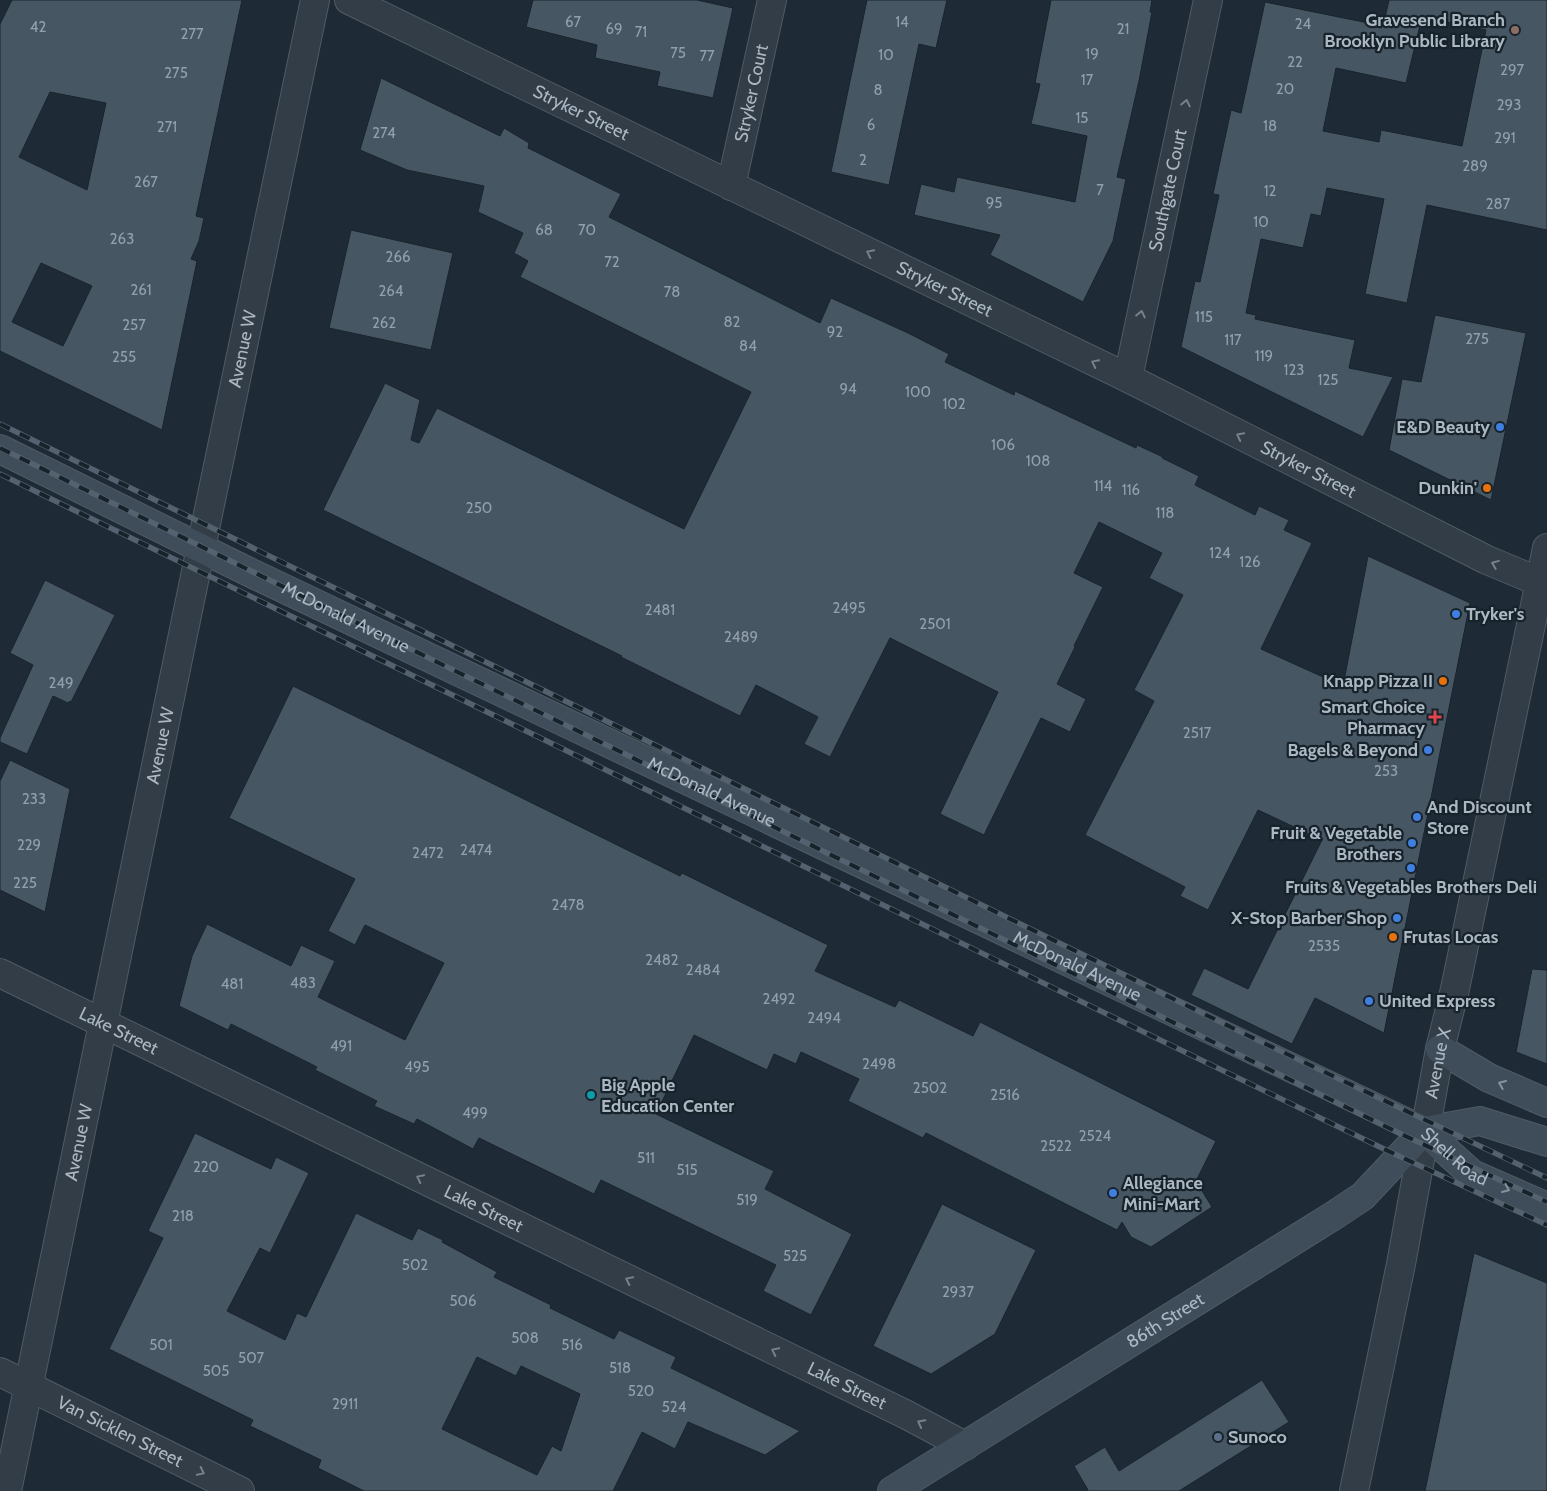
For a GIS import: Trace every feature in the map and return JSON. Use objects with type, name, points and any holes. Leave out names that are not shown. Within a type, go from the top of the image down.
[{"type":"main road","name":"McDonald Avenue","points":[[0,449],[201,548],[1424,1131]]},
{"type":"main road","points":[[1440,1049],[1489,1078],[1547,1103]]},
{"type":"main road","name":"Shell Road","points":[[1424,1131],[1480,1121],[1547,1142]]},
{"type":"main road","name":"Shell Road","points":[[1424,1131],[1472,1174],[1547,1207]]},
{"type":"main road","name":"86th Street","points":[[892,1491],[1363,1196],[1424,1131]]},
{"type":"street","name":"Avenue W","points":[[8,1491],[315,0]]},
{"type":"street","name":"Stryker Street","points":[[349,0],[1128,378],[1487,560],[1544,584]]},
{"type":"street","name":"Stryker Court","points":[[731,186],[772,0]]},
{"type":"street","name":"Southgate Court","points":[[1128,378],[1208,0]]},
{"type":"street","name":"Avenue X","points":[[1354,1491],[1402,1264],[1440,1049],[1455,989],[1544,584],[1547,548]]},
{"type":"street","name":"Lake Street","points":[[0,973],[904,1414],[964,1446]]},
{"type":"street","name":"Van Sicklen Street","points":[[0,1372],[240,1491]]},
{"type":"building","points":[[12,0],[242,0],[196,216],[204,218],[199,241],[191,259],[197,261],[162,430],[0,351],[0,24]],"holes":[[[50,92],[106,103],[87,190],[19,157]],[[41,263],[92,286],[63,346],[12,322]]]},
{"type":"building","points":[[533,0],[697,0],[733,8],[713,98],[657,86],[660,72],[595,58],[597,45],[526,27]]},
{"type":"building","points":[[867,0],[947,0],[936,48],[919,44],[889,185],[831,172]]},
{"type":"building","points":[[1051,0],[1152,0],[1150,12],[1152,12],[1139,81],[1117,177],[1126,179],[1113,241],[1083,302],[990,255],[1000,235],[914,215],[921,184],[954,192],[957,177],[1075,202],[1087,136],[1031,124],[1040,84],[1035,83]]},
{"type":"building","points":[[1389,0],[1547,0],[1547,230],[1427,205],[1407,303],[1365,294],[1384,199],[1327,188],[1321,216],[1311,214],[1303,248],[1261,239],[1246,313],[1256,315],[1255,319],[1355,340],[1349,368],[1393,377],[1363,437],[1181,347],[1195,281],[1200,282],[1219,195],[1213,194],[1231,110],[1241,113],[1265,2],[1383,26]],"holes":[[[1422,17],[1486,30],[1462,146],[1381,130],[1379,142],[1323,131],[1336,68],[1406,83]]]},
{"type":"building","points":[[381,78],[500,136],[504,128],[529,143],[528,148],[621,194],[609,217],[820,323],[831,298],[949,354],[945,362],[1014,395],[1015,391],[1136,448],[1137,445],[1163,457],[1199,476],[1195,485],[1255,515],[1259,506],[1289,520],[1284,530],[1312,543],[1261,649],[1343,686],[1368,556],[1470,603],[1384,1033],[1315,998],[1292,1044],[1191,995],[1204,968],[1248,989],[1322,840],[1258,810],[1208,910],[1180,896],[1185,887],[1085,835],[1154,701],[1134,690],[1183,595],[1149,578],[1162,553],[1099,522],[1074,573],[1103,587],[1057,684],[1086,699],[1070,732],[1041,718],[984,835],[940,814],[998,692],[890,638],[830,757],[804,744],[818,717],[756,685],[740,716],[622,656],[323,510],[385,383],[420,400],[411,440],[419,443],[437,408],[684,529],[751,392],[520,277],[528,261],[514,253],[523,233],[478,212],[484,186],[407,170],[360,150]]},
{"type":"building","points":[[351,230],[453,253],[431,350],[329,328]]},
{"type":"building","points":[[1435,315],[1526,333],[1491,500],[1389,450],[1402,379],[1421,382]]},
{"type":"building","points":[[45,580],[115,615],[71,702],[68,703],[53,696],[27,754],[0,742],[0,738],[33,665],[10,653]]},
{"type":"building","points":[[293,686],[680,876],[682,873],[828,945],[815,971],[895,1007],[899,1000],[973,1036],[980,1022],[1216,1141],[1196,1181],[1212,1207],[1151,1247],[1131,1237],[1122,1222],[1117,1230],[926,1133],[923,1138],[848,1101],[859,1079],[801,1052],[796,1064],[774,1054],[767,1070],[694,1035],[656,1114],[774,1171],[765,1189],[852,1234],[811,1315],[763,1291],[776,1265],[601,1180],[594,1194],[479,1138],[473,1149],[417,1119],[414,1124],[374,1106],[377,1101],[315,1070],[317,1067],[231,1024],[228,1030],[179,1006],[192,956],[207,924],[291,966],[301,945],[335,961],[318,997],[405,1040],[444,963],[365,925],[355,945],[328,931],[355,879],[229,818]]},
{"type":"building","points":[[10,760],[70,789],[45,912],[0,890],[0,781]]},
{"type":"building","points":[[1532,969],[1547,970],[1547,1064],[1516,1052]]},
{"type":"building","points":[[195,1133],[271,1169],[276,1157],[309,1173],[270,1253],[260,1248],[227,1311],[285,1340],[297,1313],[306,1317],[356,1213],[412,1240],[418,1228],[443,1240],[442,1242],[497,1272],[494,1277],[551,1305],[550,1308],[614,1339],[619,1330],[676,1357],[671,1368],[800,1431],[765,1455],[688,1422],[675,1449],[642,1432],[613,1491],[364,1491],[318,1468],[321,1460],[250,1426],[253,1420],[109,1349],[163,1238],[148,1231]],"holes":[[[477,1357],[516,1376],[521,1366],[580,1394],[561,1451],[552,1446],[537,1475],[442,1429]]]},
{"type":"building","points":[[942,1204],[1036,1250],[995,1334],[931,1374],[873,1346]]},
{"type":"building","points":[[1474,1253],[1547,1283],[1547,1491],[1425,1491]]},
{"type":"building","name":"Sunoco","points":[[1262,1380],[1289,1422],[1179,1491],[1086,1491],[1088,1490],[1074,1466],[1105,1447],[1119,1471]]},
{"type":"railway","points":[[0,424],[1247,1035],[1547,1178]]},
{"type":"railway","points":[[0,448],[1399,1133],[1547,1202]]},
{"type":"railway","points":[[0,474],[1384,1149],[1547,1225]]},
{"type":"place","name":"Gravesend Branch Brooklyn Public Library","points":[[1515,30]]},
{"type":"place","name":"E&D Beauty","points":[[1500,427]]},
{"type":"place","name":"Dunkin'","points":[[1487,488]]},
{"type":"place","name":"Tryker's","points":[[1456,614]]},
{"type":"place","name":"Knapp Pizza II","points":[[1443,681]]},
{"type":"place","name":"Smart Choice Pharmacy","points":[[1435,717]]},
{"type":"place","name":"Bagels & Beyond","points":[[1428,750]]},
{"type":"place","name":"And Discount Store","points":[[1417,817]]},
{"type":"place","name":"Fruit & Vegetable Brothers","points":[[1412,843]]},
{"type":"place","name":"Fruits & Vegetables Brothers Deli","points":[[1411,868]]},
{"type":"place","name":"X-Stop Barber Shop","points":[[1397,918]]},
{"type":"place","name":"Frutas Locas","points":[[1393,937]]},
{"type":"place","name":"United Express","points":[[1369,1001]]},
{"type":"place","name":"Big Apple Education Center","points":[[591,1095]]},
{"type":"place","name":"Allegiance Mini-Mart","points":[[1113,1193]]},
{"type":"place","name":"Sunoco","points":[[1218,1437]]}]
